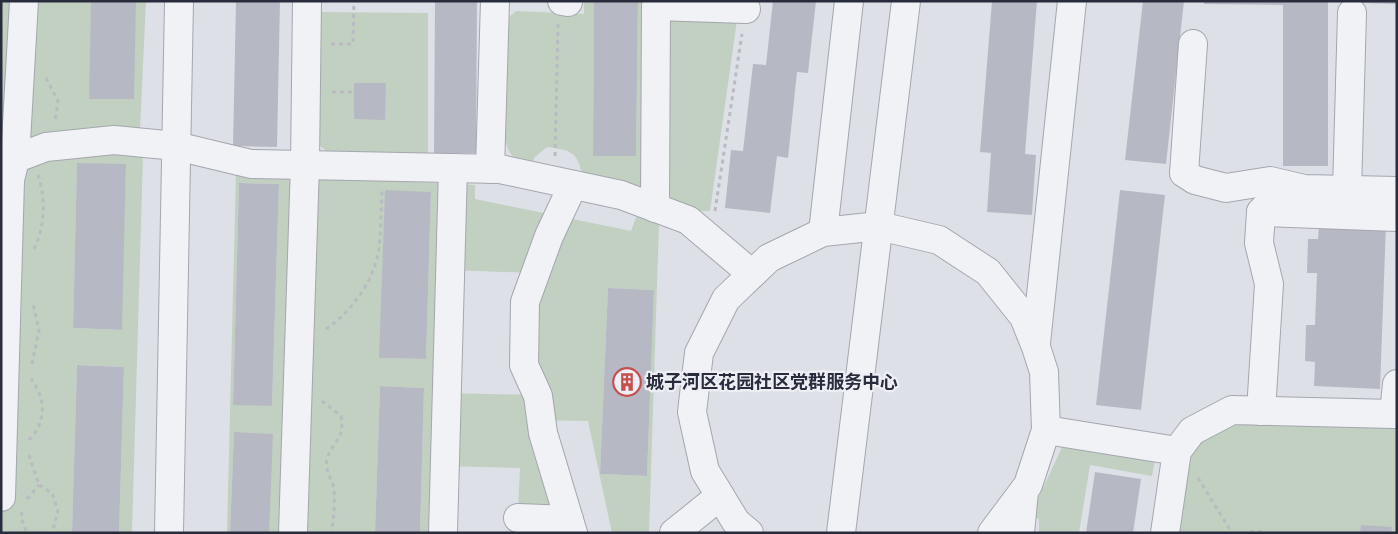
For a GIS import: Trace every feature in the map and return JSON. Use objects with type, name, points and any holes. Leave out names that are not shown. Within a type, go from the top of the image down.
[{"type":"street","points":[[1,497],[10,180],[8,161],[24,1]]},
{"type":"street","points":[[169,533],[179,1]]},
{"type":"street","points":[[293,533],[305,164],[307,1]]},
{"type":"street","points":[[490,169],[495,1]]},
{"type":"street","points":[[823,232],[849,1]]},
{"type":"street","points":[[841,533],[906,1]]},
{"type":"street","points":[[1036,347],[1072,1]]},
{"type":"street","points":[[655,208],[656,6],[746,9]]},
{"type":"street","points":[[1347,190],[1352,13]]},
{"type":"street","points":[[1193,44],[1184,173],[1195,180],[1226,188],[1270,182],[1304,189],[1397,191]]},
{"type":"street","points":[[8,161],[46,147],[114,140],[176,146],[251,164],[490,169],[622,195],[688,220],[752,274]]},
{"type":"street","points":[[442,533],[453,168]]},
{"type":"street","points":[[518,518],[571,526],[543,433],[538,396],[524,365],[525,302],[549,236],[563,183]]},
{"type":"street","points":[[1261,411],[1269,284],[1259,243],[1261,212],[1286,185]]},
{"type":"street","points":[[1261,212],[1397,217]]},
{"type":"street","points":[[749,533],[736,522],[705,471],[692,412],[700,353],[726,299],[769,258],[823,232],[879,226],[939,240],[988,272],[1024,317],[1036,347],[1044,372],[1046,430],[1025,490],[992,533]]},
{"type":"street","points":[[1165,533],[1177,451],[1192,432],[1232,410],[1394,414],[1397,384]]},
{"type":"street","points":[[1046,430],[1177,451]]},
{"type":"street","points":[[1020,533],[1025,490]]},
{"type":"street","points":[[674,533],[720,496]]},
{"type":"path","points":[[306,44],[353,44],[354,1]]},
{"type":"path","points":[[563,8],[563,183]]},
{"type":"path","points":[[710,239],[746,9]]},
{"type":"path","points":[[44,74],[58,101],[55,126],[46,147]]},
{"type":"path","points":[[326,329],[339,320],[362,292],[377,255],[384,166]]},
{"type":"path","points":[[300,311],[314,318],[326,329],[326,337]]},
{"type":"path","points":[[26,444],[36,433],[41,422],[43,405],[40,391],[29,377]]},
{"type":"path","points":[[318,397],[340,416],[343,431],[327,460],[328,475],[334,487],[335,512],[331,533]]},
{"type":"path","points":[[1177,451],[1201,482],[1232,533]]},
{"type":"path","points":[[26,533],[21,518],[24,504],[39,485],[52,493],[58,511],[52,533]]},
{"type":"path","points":[[1242,533],[1255,530],[1265,533]]},
{"type":"green space","points":[[1,1],[146,1],[140,129],[1,151]]},
{"type":"green space","points":[[584,1],[594,1],[593,156],[636,156],[638,1],[647,1],[646,181],[641,186],[634,187],[582,175],[575,156],[567,151],[547,147],[535,157],[530,166],[513,157],[509,151],[504,126],[508,18],[516,11],[584,14]]},
{"type":"green space","points":[[319,12],[428,13],[428,154],[329,153],[319,145]]},
{"type":"green space","points":[[668,19],[737,20],[710,211],[688,211],[680,207],[665,190]]},
{"type":"green space","points":[[97,151],[143,154],[132,533],[119,533],[124,367],[77,365],[72,533],[1,533],[1,177],[45,160]],"holes":[[[77,164],[126,165],[121,330],[73,328]]]},
{"type":"green space","points":[[236,173],[475,185],[475,199],[631,231],[637,215],[659,223],[649,533],[612,533],[588,421],[534,420],[567,533],[517,533],[520,468],[445,466],[443,533],[420,533],[424,388],[380,386],[375,533],[269,533],[234,433],[230,533],[227,533]],"holes":[[[239,183],[279,184],[272,406],[233,404]],[[431,192],[426,359],[380,358]],[[450,270],[534,273],[538,395],[443,393]],[[608,288],[654,290],[647,476],[600,474]]]},
{"type":"green space","points":[[1238,418],[1397,426],[1397,533],[1177,533],[1191,450],[1207,435]]},
{"type":"green space","points":[[1064,443],[1156,454],[1152,476],[1090,465],[1079,533],[1039,533],[1039,519],[1030,516]]},
{"type":"building","points":[[91,1],[136,1],[134,99],[89,99]]},
{"type":"building","points":[[236,1],[280,1],[277,147],[233,146]]},
{"type":"building","points":[[435,1],[477,1],[476,153],[434,153]]},
{"type":"building","points":[[594,1],[638,1],[636,156],[593,156]]},
{"type":"building","points":[[773,1],[816,1],[808,73],[797,72],[788,158],[777,156],[770,213],[725,208],[731,150],[743,151],[753,64],[766,65]]},
{"type":"building","points":[[992,1],[1037,1],[1025,154],[1036,155],[1032,215],[987,212],[991,153],[980,152]]},
{"type":"building","points":[[1143,1],[1184,1],[1166,164],[1125,160]]},
{"type":"building","points":[[1204,1],[1328,1],[1328,166],[1283,166],[1283,5],[1204,4]]},
{"type":"building","points":[[1364,1],[1397,1],[1397,4],[1363,3]]},
{"type":"building","points":[[354,83],[386,83],[385,120],[354,119]]},
{"type":"building","points":[[77,163],[126,164],[122,330],[73,328]]},
{"type":"building","points":[[239,183],[279,184],[272,406],[233,405]]},
{"type":"building","points":[[385,190],[431,192],[426,359],[379,358]]},
{"type":"building","points":[[1120,190],[1165,195],[1141,410],[1096,405]]},
{"type":"building","points":[[1319,222],[1386,224],[1380,389],[1314,386],[1315,362],[1305,361],[1306,325],[1315,325],[1317,273],[1307,273],[1308,239],[1318,239]]},
{"type":"building","name":"城子河区花园社区党群服务中心","points":[[608,288],[654,290],[647,476],[600,474]]},
{"type":"building","points":[[77,365],[124,367],[119,533],[72,533]]},
{"type":"building","points":[[380,386],[424,388],[420,533],[375,533]]},
{"type":"building","points":[[234,432],[273,434],[269,533],[230,533]]},
{"type":"building","points":[[1095,472],[1141,479],[1133,533],[1086,533]]},
{"type":"building","points":[[1361,525],[1392,527],[1391,533],[1360,533]]},
{"type":"place","name":"城子河区花园社区党群服务中心","points":[[627,382]]}]
